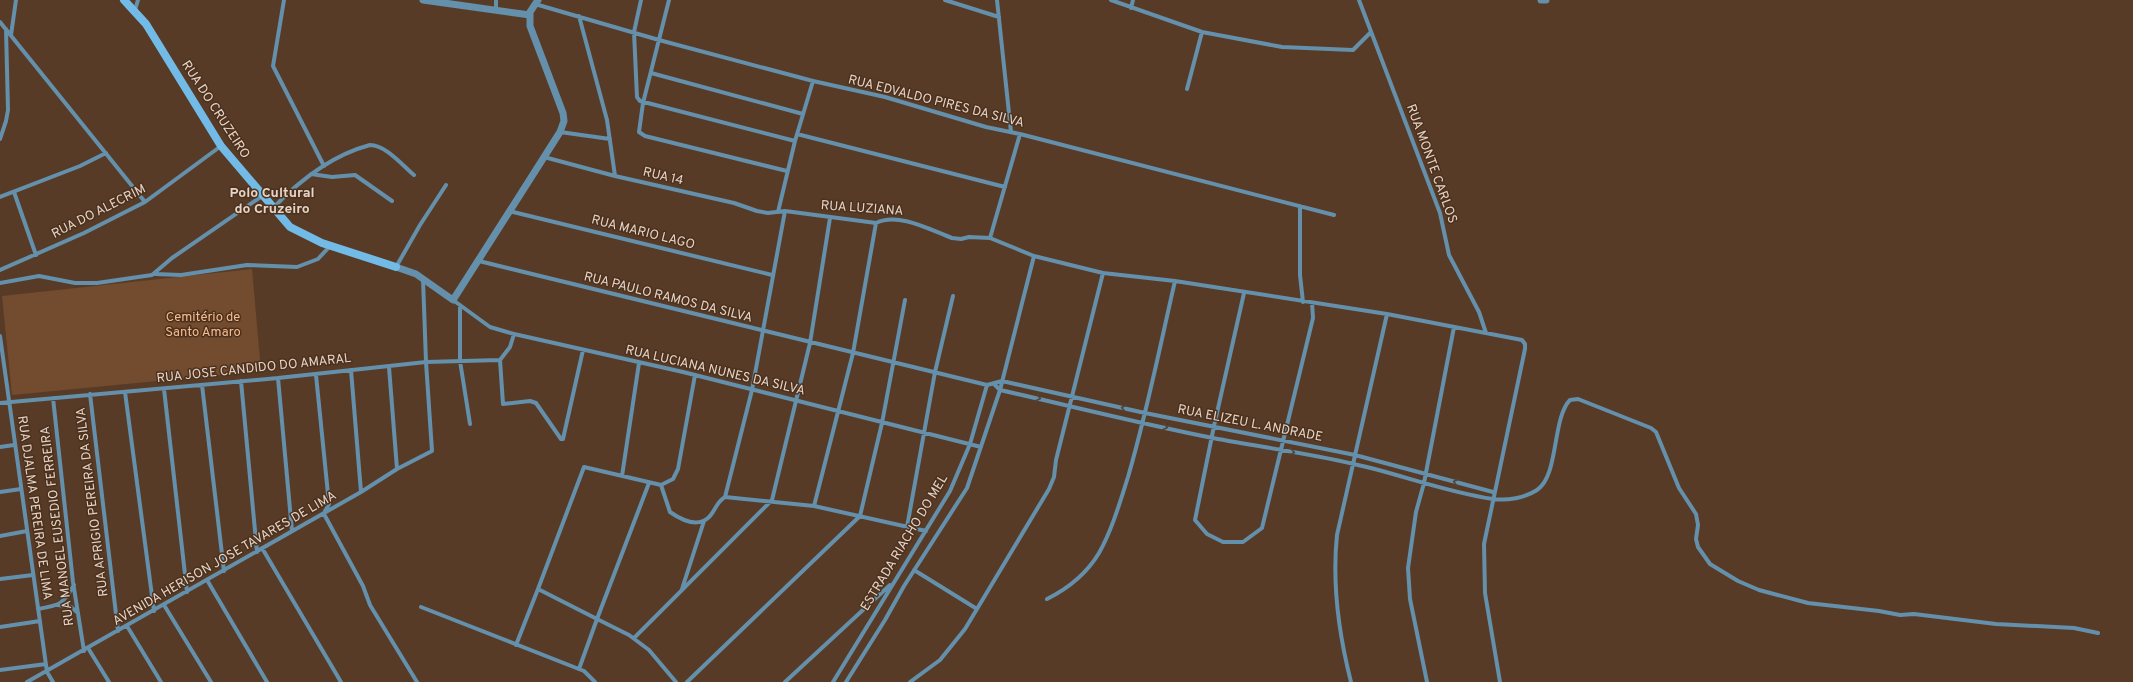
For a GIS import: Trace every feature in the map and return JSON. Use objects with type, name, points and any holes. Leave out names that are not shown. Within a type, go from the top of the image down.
[{"type":"main road","name":"RUA DO CRUZEIRO","points":[[124,0],[135,10],[146,24],[221,146],[272,208],[290,227],[297,232],[330,246],[396,267]]},
{"type":"street","points":[[11,35],[16,0]]},
{"type":"street","points":[[135,10],[138,0]]},
{"type":"street","points":[[284,0],[273,66],[324,166]]},
{"type":"street","points":[[424,0],[530,15]]},
{"type":"street","points":[[496,0],[496,10]]},
{"type":"street","points":[[641,0],[634,32],[637,97],[643,103],[795,141]]},
{"type":"street","points":[[669,0],[643,103],[639,129],[642,134],[787,171]]},
{"type":"street","points":[[945,0],[999,17]]},
{"type":"street","points":[[997,0],[1012,132]]},
{"type":"street","points":[[1111,0],[1202,32],[1282,47],[1353,50],[1371,32]]},
{"type":"street","points":[[1131,8],[1133,0]]},
{"type":"street","name":"RUA MONTE CARLOS","points":[[1359,0],[1440,213],[1449,255],[1479,312],[1486,333]]},
{"type":"street","points":[[1541,0],[1546,0]]},
{"type":"street","points":[[453,300],[560,132],[564,121],[563,113],[532,33],[530,15],[536,2]]},
{"type":"street","name":"RUA EDVALDO PIRES DA SILVA","points":[[536,2],[659,40],[813,81],[885,97],[955,119],[1020,134],[1334,215]]},
{"type":"street","points":[[579,16],[607,120],[615,176]]},
{"type":"street","points":[[0,22],[146,202]]},
{"type":"street","points":[[0,139],[8,110],[6,28]]},
{"type":"street","points":[[1187,89],[1202,32]]},
{"type":"street","points":[[651,73],[803,114]]},
{"type":"street","points":[[778,212],[795,141],[813,81]]},
{"type":"street","points":[[560,132],[610,139]]},
{"type":"street","points":[[797,134],[1005,187]]},
{"type":"street","points":[[990,238],[1020,134]]},
{"type":"street","points":[[272,208],[293,187],[310,174],[364,146],[374,145],[387,152],[414,175]]},
{"type":"street","name":"RUA DO ALECRIM","points":[[0,270],[84,233],[146,202],[221,146]]},
{"type":"street","points":[[0,197],[80,166],[106,152]]},
{"type":"street","name":"RUA 14","points":[[544,157],[615,176],[734,203],[757,211],[778,212]]},
{"type":"street","points":[[310,174],[332,177],[355,175],[392,201]]},
{"type":"street","points":[[396,267],[420,225],[446,185]]},
{"type":"street","points":[[14,192],[36,254]]},
{"type":"street","points":[[154,274],[172,258],[262,196]]},
{"type":"street","points":[[1300,206],[1300,275],[1303,302]]},
{"type":"street","name":"RUA MARIO LAGO","points":[[509,210],[772,275]]},
{"type":"street","points":[[725,497],[752,390],[764,332],[772,275],[785,211]]},
{"type":"street","name":"RUA LUZIANA","points":[[778,212],[785,211],[876,223],[882,220],[894,219],[952,238],[990,238],[1034,256],[1103,273],[1175,281],[1244,293],[1387,314],[1518,338],[1525,344],[1494,492]]},
{"type":"street","points":[[634,638],[772,500],[810,343],[830,218]]},
{"type":"street","points":[[814,506],[853,353],[876,223]]},
{"type":"street","points":[[0,283],[38,276],[75,283],[97,283],[125,280],[154,274],[181,275],[247,265],[297,267],[318,259],[330,246]]},
{"type":"street","points":[[846,682],[914,570],[967,488],[1000,390],[1034,256]]},
{"type":"street","name":"RUA PAULO RAMOS DA SILVA","points":[[479,261],[893,364],[935,372],[987,385],[1002,382]]},
{"type":"street","name":"RUA DO CRUZEIRO","points":[[396,267],[416,274],[453,300]]},
{"type":"street","points":[[910,682],[940,660],[965,629],[1049,489],[1054,477],[1056,460],[1103,273]]},
{"type":"street","points":[[423,280],[426,362]]},
{"type":"street","points":[[1047,599],[1061,592],[1085,572],[1099,553],[1120,505],[1143,423],[1175,281]]},
{"type":"street","points":[[1244,293],[1214,426],[1195,520],[1207,534],[1223,542],[1243,542],[1262,528],[1313,318],[1312,303]]},
{"type":"street","points":[[908,527],[926,433],[935,372],[953,296]]},
{"type":"street","name":"RUA LUCIANA NUNES DA SILVA","points":[[453,300],[490,327],[514,334],[695,375],[882,423],[981,446]]},
{"type":"street","points":[[687,682],[860,516],[882,423],[905,300]]},
{"type":"street","points":[[460,305],[460,361],[470,424]]},
{"type":"street","points":[[1351,682],[1334,578],[1337,535],[1387,314]]},
{"type":"street","points":[[1427,682],[1408,577],[1412,537],[1454,327]]},
{"type":"street","points":[[514,334],[510,347],[500,360],[503,404],[530,401],[536,403],[561,439],[563,439],[583,350]]},
{"type":"street","name":"RUA DJALMA PEREIRA DE LIMA","points":[[0,336],[14,445],[47,672],[53,682]]},
{"type":"street","name":"RUA JOSE CANDIDO DO AMARAL","points":[[0,403],[316,375],[426,362],[500,360]]},
{"type":"street","name":"AVENIDA HERISON JOSE TAVARES DE LIMA","points":[[27,682],[324,514],[397,469],[432,452],[426,362]]},
{"type":"street","points":[[622,476],[639,363]]},
{"type":"street","points":[[389,367],[397,469]]},
{"type":"street","points":[[351,370],[361,492]]},
{"type":"street","points":[[316,375],[329,504],[324,514],[363,586],[370,605],[417,682]]},
{"type":"street","points":[[516,645],[583,468],[661,486],[673,479],[678,469],[695,375]]},
{"type":"street","points":[[278,378],[292,532]]},
{"type":"street","points":[[241,381],[257,552]]},
{"type":"street","name":"RUA ELIZEU L. ANDRADE","points":[[1002,382],[1073,396],[1145,413],[1355,455],[1425,475],[1494,492]]},
{"type":"street","points":[[994,384],[1000,390]]},
{"type":"street","points":[[202,385],[224,571]]},
{"type":"street","name":"ESTRADA RIACHO DO MEL","points":[[833,682],[950,491],[970,444],[987,385]]},
{"type":"street","points":[[164,389],[187,592]]},
{"type":"street","name":"RUA ELIZEU L. ANDRADE","points":[[1000,390],[1212,438],[1354,463],[1424,483],[1502,499],[1526,496],[1540,488],[1555,451],[1564,408],[1570,400],[1578,399],[1651,428],[1656,432],[1679,488],[1696,514],[1698,525],[1696,539],[1698,547],[1710,564],[1738,581],[1759,590],[1808,603],[1880,611],[1900,615],[1914,614],[1996,624],[2074,628],[2098,633]]},
{"type":"street","points":[[125,392],[154,611]]},
{"type":"street","name":"RUA APRIGIO PEREIRA DA SILVA","points":[[90,394],[118,631]]},
{"type":"street","name":"RUA MANOEL EUSEDIO FERREIRA","points":[[53,398],[74,584],[84,651]]},
{"type":"street","points":[[0,447],[14,445]]},
{"type":"street","points":[[579,669],[649,483]]},
{"type":"street","points":[[661,486],[670,512],[689,522],[697,523],[704,521],[708,518],[719,501],[725,497],[772,500],[814,506],[926,531]]},
{"type":"street","points":[[0,492],[21,489]]},
{"type":"street","points":[[1494,492],[1484,544],[1484,573],[1485,593],[1500,682]]},
{"type":"street","points":[[682,590],[704,521]]},
{"type":"street","points":[[0,536],[27,531]]},
{"type":"street","points":[[262,548],[341,682]]},
{"type":"street","points":[[914,570],[977,609]]},
{"type":"street","points":[[0,579],[33,575]]},
{"type":"street","points":[[207,580],[267,682]]},
{"type":"street","points":[[785,682],[895,580]]},
{"type":"street","points":[[58,605],[66,598],[74,584]]},
{"type":"street","points":[[538,589],[634,638],[649,650],[676,682]]},
{"type":"street","points":[[38,609],[58,605],[71,608],[78,613]]},
{"type":"street","points":[[164,605],[212,682]]},
{"type":"street","points":[[421,607],[584,671],[591,681]]},
{"type":"street","points":[[0,627],[40,622]]},
{"type":"street","points":[[127,626],[161,682]]},
{"type":"street","points":[[88,648],[109,682]]},
{"type":"street","points":[[0,670],[46,664]]},
{"type":"green space","name":"Cemitério de Santo Amaro","points":[[252,269],[261,371],[12,395],[2,296]]},
{"type":"district","name":"Polo Cultural do Cruzeiro","points":[[272,202]]}]
